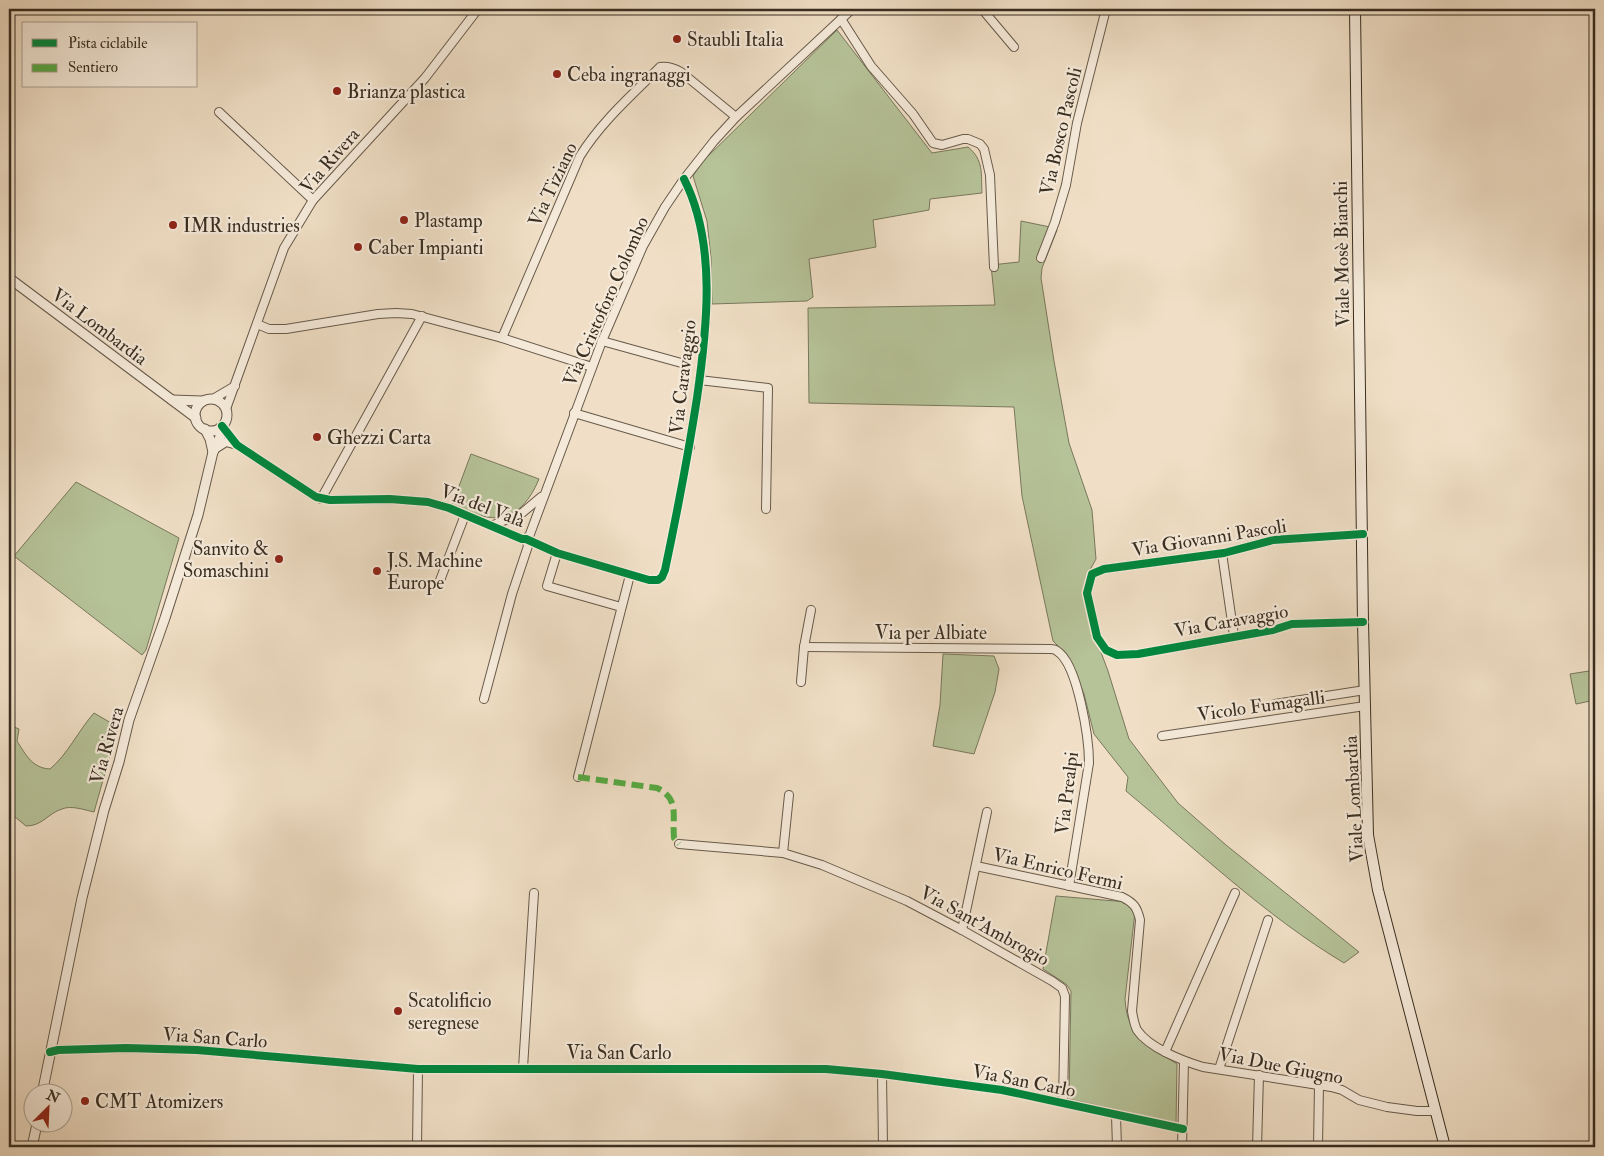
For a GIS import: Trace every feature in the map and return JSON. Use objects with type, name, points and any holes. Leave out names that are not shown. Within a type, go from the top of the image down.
[{"type":"main road","name":"Viale Mosè Bianchi","points":[[1355,9],[1362,500]]},
{"type":"main road","name":"Viale Lombardia","points":[[1362,500],[1366,802],[1370,851],[1378,890],[1445,1147]]},
{"type":"street","name":"Via Rivera","points":[[226,410],[284,248],[312,200],[425,78],[478,9]]},
{"type":"street","name":"Via Cristoforo Colombo","points":[[526,539],[529,536],[602,341],[643,246],[665,207],[702,154],[736,117],[852,9]]},
{"type":"street","points":[[982,9],[1014,47]]},
{"type":"street","name":"Via Bosco Pascoli","points":[[1041,258],[1055,222],[1066,185],[1077,123],[1106,9]]},
{"type":"street","points":[[841,19],[871,66],[913,114],[933,143],[942,145],[963,139],[980,144],[986,156],[992,195],[994,267]]},
{"type":"street","name":"Via Tiziano","points":[[502,338],[580,156],[586,146],[618,109],[660,67],[666,66],[681,72],[736,117]]},
{"type":"street","points":[[219,112],[312,200]]},
{"type":"street","name":"Via Caravaggio","points":[[660,579],[665,570],[690,447],[707,315],[706,269],[699,224],[684,178]]},
{"type":"street","name":"Via Lombardia","points":[[9,278],[196,418]]},
{"type":"street","points":[[257,324],[269,329],[286,329],[388,313],[403,313],[422,316],[502,338],[592,367]]},
{"type":"street","points":[[322,499],[422,316]]},
{"type":"street","points":[[602,341],[685,364]]},
{"type":"street","points":[[700,380],[768,388],[766,509]]},
{"type":"street","points":[[172,400],[202,402],[213,399],[235,386]]},
{"type":"street","points":[[202,402],[196,409],[196,418],[200,426],[205,429],[215,430],[221,427],[226,418],[226,410],[221,402],[213,399]]},
{"type":"street","points":[[574,413],[690,447]]},
{"type":"street","name":"Via Rivera","points":[[44,1084],[82,898],[104,810],[119,762],[129,720],[198,515],[214,450],[220,437],[221,427]]},
{"type":"street","name":"Via del Valà","points":[[221,427],[236,444],[302,489],[322,499],[419,500],[439,505],[557,553],[630,575],[654,581],[660,579]]},
{"type":"street","points":[[205,429],[214,450],[226,442],[236,444]]},
{"type":"street","points":[[491,526],[522,513],[543,496]]},
{"type":"street","points":[[439,583],[465,515]]},
{"type":"street","name":"Via Giovanni Pascoli","points":[[1106,650],[1097,637],[1087,593],[1092,574],[1104,569],[1222,553],[1273,540],[1362,534]]},
{"type":"street","points":[[484,699],[512,594],[528,546],[526,539]]},
{"type":"street","points":[[557,553],[547,586],[621,607]]},
{"type":"street","points":[[1222,553],[1234,636]]},
{"type":"street","points":[[578,777],[630,575]]},
{"type":"street","points":[[800,682],[811,610]]},
{"type":"street","name":"Via Caravaggio","points":[[1106,650],[1117,655],[1138,654],[1273,630],[1292,624],[1363,622]]},
{"type":"street","name":"Via per Albiate","points":[[804,647],[1057,650]]},
{"type":"street","name":"Via Prealpi","points":[[1057,650],[1070,670],[1080,695],[1087,726],[1089,750],[1089,763],[1069,886]]},
{"type":"street","points":[[1275,704],[1364,690]]},
{"type":"street","name":"Vicolo Fumagalli","points":[[1162,736],[1366,706]]},
{"type":"street","points":[[680,844],[783,853],[789,795]]},
{"type":"street","points":[[962,930],[987,812]]},
{"type":"street","name":"Via Sant'Ambrogio","points":[[783,853],[822,865],[907,901],[1037,972],[1062,988],[1065,996],[1063,1103]]},
{"type":"street","name":"Via Enrico Fermi","points":[[976,866],[1122,897],[1132,902],[1137,908],[1140,920],[1132,1011],[1133,1021]]},
{"type":"street","points":[[523,1068],[534,893]]},
{"type":"street","points":[[1165,1052],[1234,893]]},
{"type":"street","points":[[1219,1069],[1268,920]]},
{"type":"street","name":"Via Due Giugno","points":[[1133,1021],[1144,1037],[1165,1052],[1184,1061],[1219,1069],[1319,1084],[1342,1090],[1359,1100],[1387,1107],[1417,1111],[1436,1111]]},
{"type":"street","name":"Via San Carlo","points":[[50,1052],[58,1050],[126,1048],[197,1050],[418,1069],[826,1069],[882,1074],[1002,1090],[1183,1129]]},
{"type":"street","points":[[1182,1147],[1184,1061]]},
{"type":"street","points":[[417,1147],[418,1069]]},
{"type":"street","points":[[882,1074],[883,1147]]},
{"type":"street","points":[[1257,1147],[1259,1075]]},
{"type":"street","points":[[1318,1147],[1319,1084]]},
{"type":"street","points":[[1116,1115],[1117,1147]]},
{"type":"street","points":[[32,1147],[35,1134]]},
{"type":"green space","points":[[837,30],[932,153],[968,147],[973,152],[981,168],[982,193],[930,199],[929,210],[873,220],[876,247],[809,259],[813,297],[807,301],[712,304],[711,258],[707,221],[693,176],[703,161]]},
{"type":"green space","points":[[1021,221],[1057,230],[1042,268],[1041,278],[1069,443],[1092,510],[1096,559],[1086,577],[1084,591],[1090,623],[1108,671],[1129,739],[1178,803],[1226,845],[1359,952],[1344,963],[1286,924],[1259,903],[1126,791],[1128,777],[1094,734],[1084,694],[1073,668],[1062,650],[1053,641],[1022,496],[1014,407],[809,403],[808,308],[995,305],[991,265],[1019,262]]},
{"type":"green space","points":[[471,454],[539,479],[530,496],[518,510],[502,517],[493,518],[474,514],[452,505]]},
{"type":"green space","points":[[76,482],[179,538],[146,650],[142,655],[14,556]]},
{"type":"green space","points":[[943,654],[994,656],[999,669],[995,692],[974,754],[933,746],[940,705]]},
{"type":"green space","points":[[1595,670],[1595,700],[1576,704],[1570,674]]},
{"type":"green space","points":[[94,713],[118,727],[94,812],[78,808],[66,808],[57,811],[37,824],[26,826],[9,812],[9,725],[19,729],[17,741],[30,760],[39,766],[50,769]]},
{"type":"green space","points":[[1056,896],[1127,902],[1135,912],[1125,999],[1127,1012],[1130,1023],[1141,1039],[1177,1064],[1176,1123],[1069,1099],[1071,991],[1066,984],[1043,969]]},
{"type":"marked path","points":[[578,777],[657,788],[664,792],[672,803],[674,838],[679,844]]},
{"type":"cycle path","points":[[222,426],[237,445],[316,497],[330,500],[390,499],[428,502],[449,508],[557,553],[649,580],[658,580],[662,577],[665,570],[686,463],[701,371],[706,316],[707,287],[701,231],[694,204],[684,179]]},
{"type":"cycle path","points":[[1363,534],[1273,540],[1224,553],[1104,569],[1092,574],[1087,593],[1097,637],[1106,650],[1117,655],[1138,654],[1273,630],[1292,624],[1363,622]]},
{"type":"cycle path","points":[[50,1052],[58,1050],[126,1048],[197,1050],[418,1069],[826,1069],[882,1074],[1002,1090],[1183,1129]]},
{"type":"place","name":"Staubli Italia","points":[[677,39]]},
{"type":"place","name":"Ceba ingranaggi","points":[[557,74]]},
{"type":"place","name":"Brianza plastica","points":[[337,91]]},
{"type":"place","name":"Plastamp","points":[[404,220]]},
{"type":"place","name":"IMR industries","points":[[173,225]]},
{"type":"place","name":"Caber Impianti","points":[[358,247]]},
{"type":"place","name":"Ghezzi Carta","points":[[317,437]]},
{"type":"place","name":"Sanvito & Somaschini","points":[[279,559]]},
{"type":"place","name":"J.S. Machine Europe","points":[[377,571]]},
{"type":"place","name":"Scatolificio seregnese","points":[[398,1011]]},
{"type":"place","name":"CMT Atomizers","points":[[85,1101]]}]
